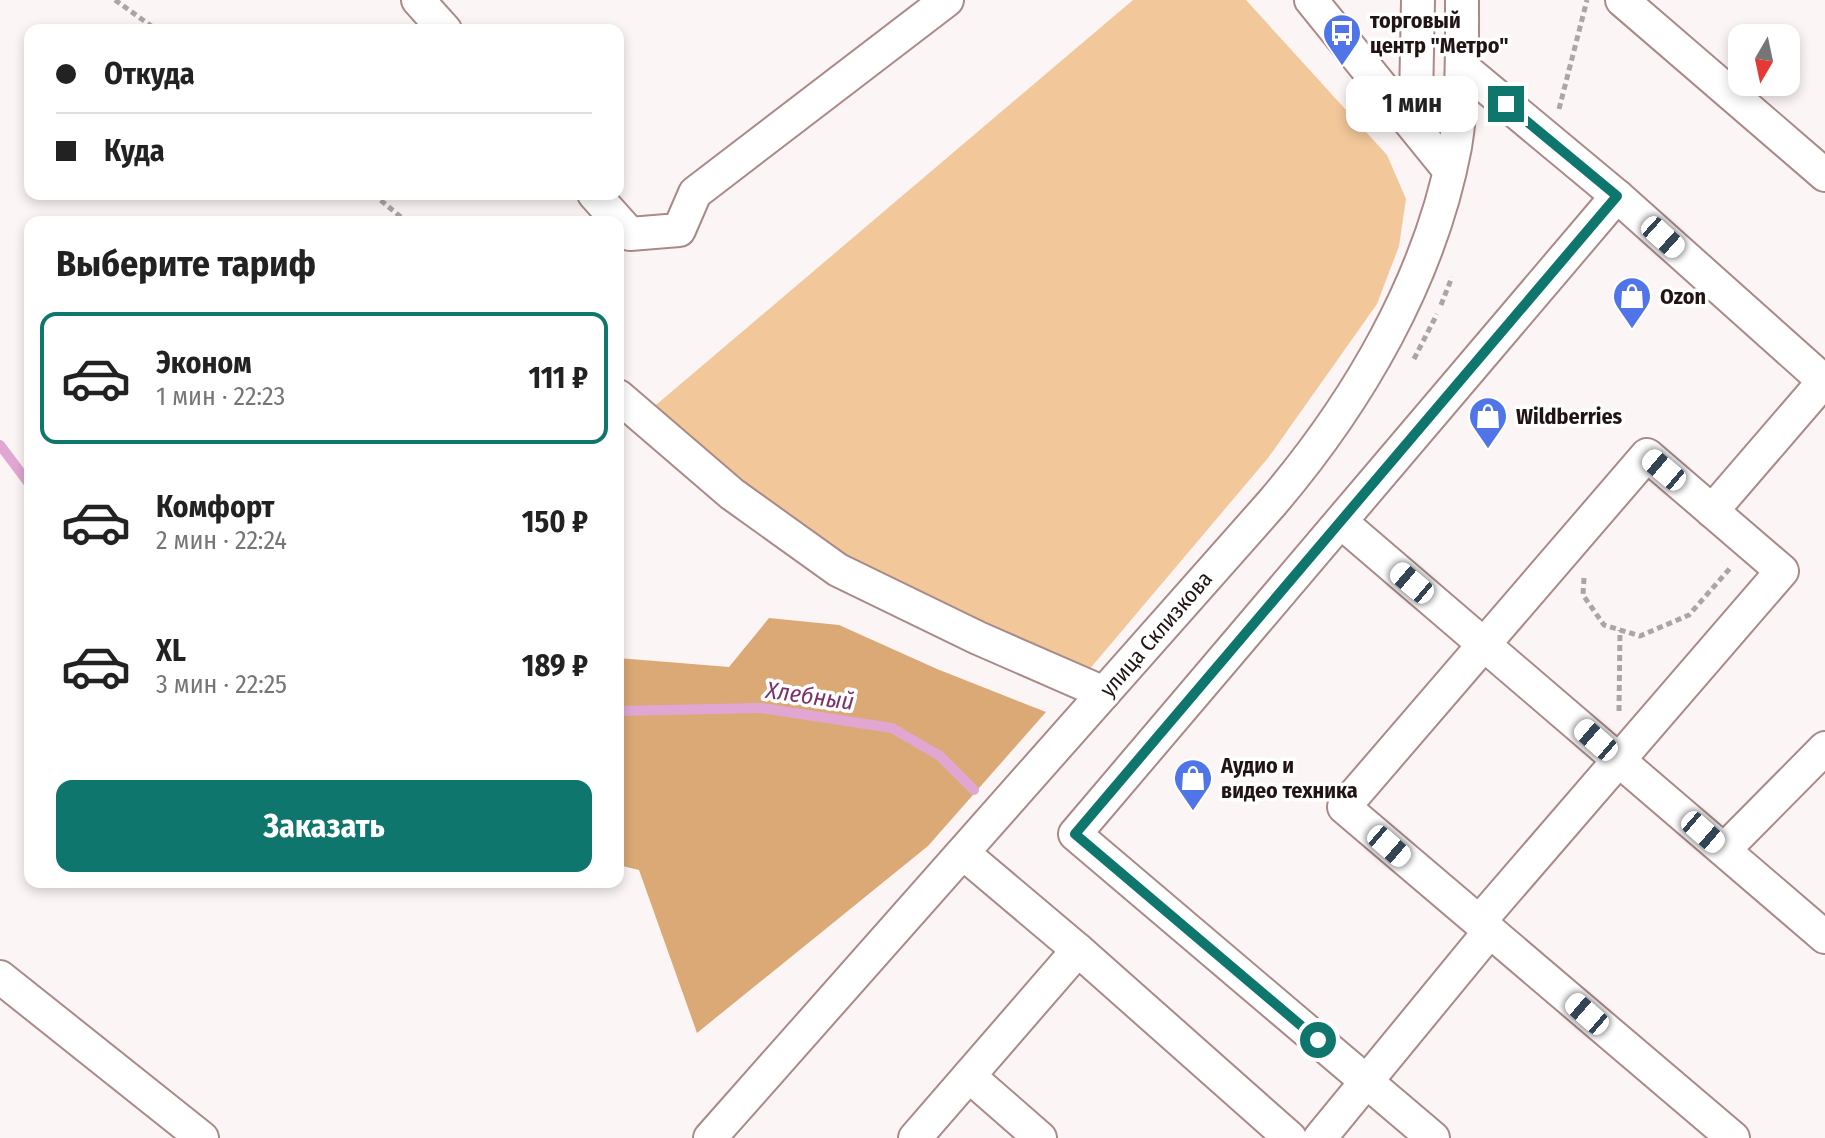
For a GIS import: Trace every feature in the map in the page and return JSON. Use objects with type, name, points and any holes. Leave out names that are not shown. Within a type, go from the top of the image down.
[{"type":"street","points":[[418,0],[440,24]]},
{"type":"street","points":[[624,227],[630,234],[679,230],[695,193],[947,0]]},
{"type":"street","points":[[1311,0],[1449,170]]},
{"type":"street","points":[[1413,125],[1418,0]]},
{"type":"street","name":"улица Склизкова","points":[[710,1138],[1280,494],[1336,421],[1372,363],[1403,301],[1429,236],[1449,170],[1457,132],[1462,67],[1462,0]]},
{"type":"street","points":[[1622,0],[1825,175]]},
{"type":"street","points":[[1462,67],[1617,196],[1824,382],[1712,511]]},
{"type":"street","points":[[1433,1138],[1075,834],[1617,196]]},
{"type":"street","points":[[599,200],[614,216]]},
{"type":"street","points":[[624,401],[732,494],[838,570],[978,638],[1104,693]]},
{"type":"street","points":[[1320,1138],[1485,927],[1619,760],[1782,571],[1647,455],[1344,807],[1485,927],[1733,1138]]},
{"type":"street","points":[[1341,522],[1825,937]]},
{"type":"street","points":[[1724,850],[1825,748]]},
{"type":"street","points":[[963,853],[1078,950],[1290,1138]]},
{"type":"street","points":[[915,1138],[1078,950]]},
{"type":"street","points":[[0,977],[202,1138]]},
{"type":"street","points":[[969,1076],[1040,1138]]},
{"type":"path","points":[[115,0],[149,24]]},
{"type":"path","points":[[1551,141],[1587,0]]},
{"type":"path","points":[[380,200],[400,216]]},
{"type":"path","points":[[1584,572],[1583,595],[1604,625],[1640,636],[1689,615],[1730,569],[1718,558]]},
{"type":"path","points":[[1619,760],[1620,630]]},
{"type":"shaded area","points":[[1133,0],[1246,0],[1387,155],[1406,199],[1399,246],[1377,304],[1268,458],[1088,671],[836,553],[650,410]]},
{"type":"shaded area","points":[[769,618],[839,625],[937,669],[1046,712],[928,846],[697,1033],[639,870],[624,866],[624,658],[729,667]]},
{"type":"waterway","name":"Хлебный","points":[[0,445],[24,477]]},
{"type":"waterway","name":"Хлебный","points":[[624,711],[761,708],[892,728],[940,756],[974,790]]},
{"type":"place","name":"торговый центр \"Метро\"","points":[[1342,67]]},
{"type":"place","name":"Ozon","points":[[1632,330]]},
{"type":"place","name":"Wildberries","points":[[1488,450]]},
{"type":"place","name":"Аудио и видео техника","points":[[1193,812]]},
{"type":"route","points":[[1318,1040],[1075,834],[1617,196],[1506,104]]}]
